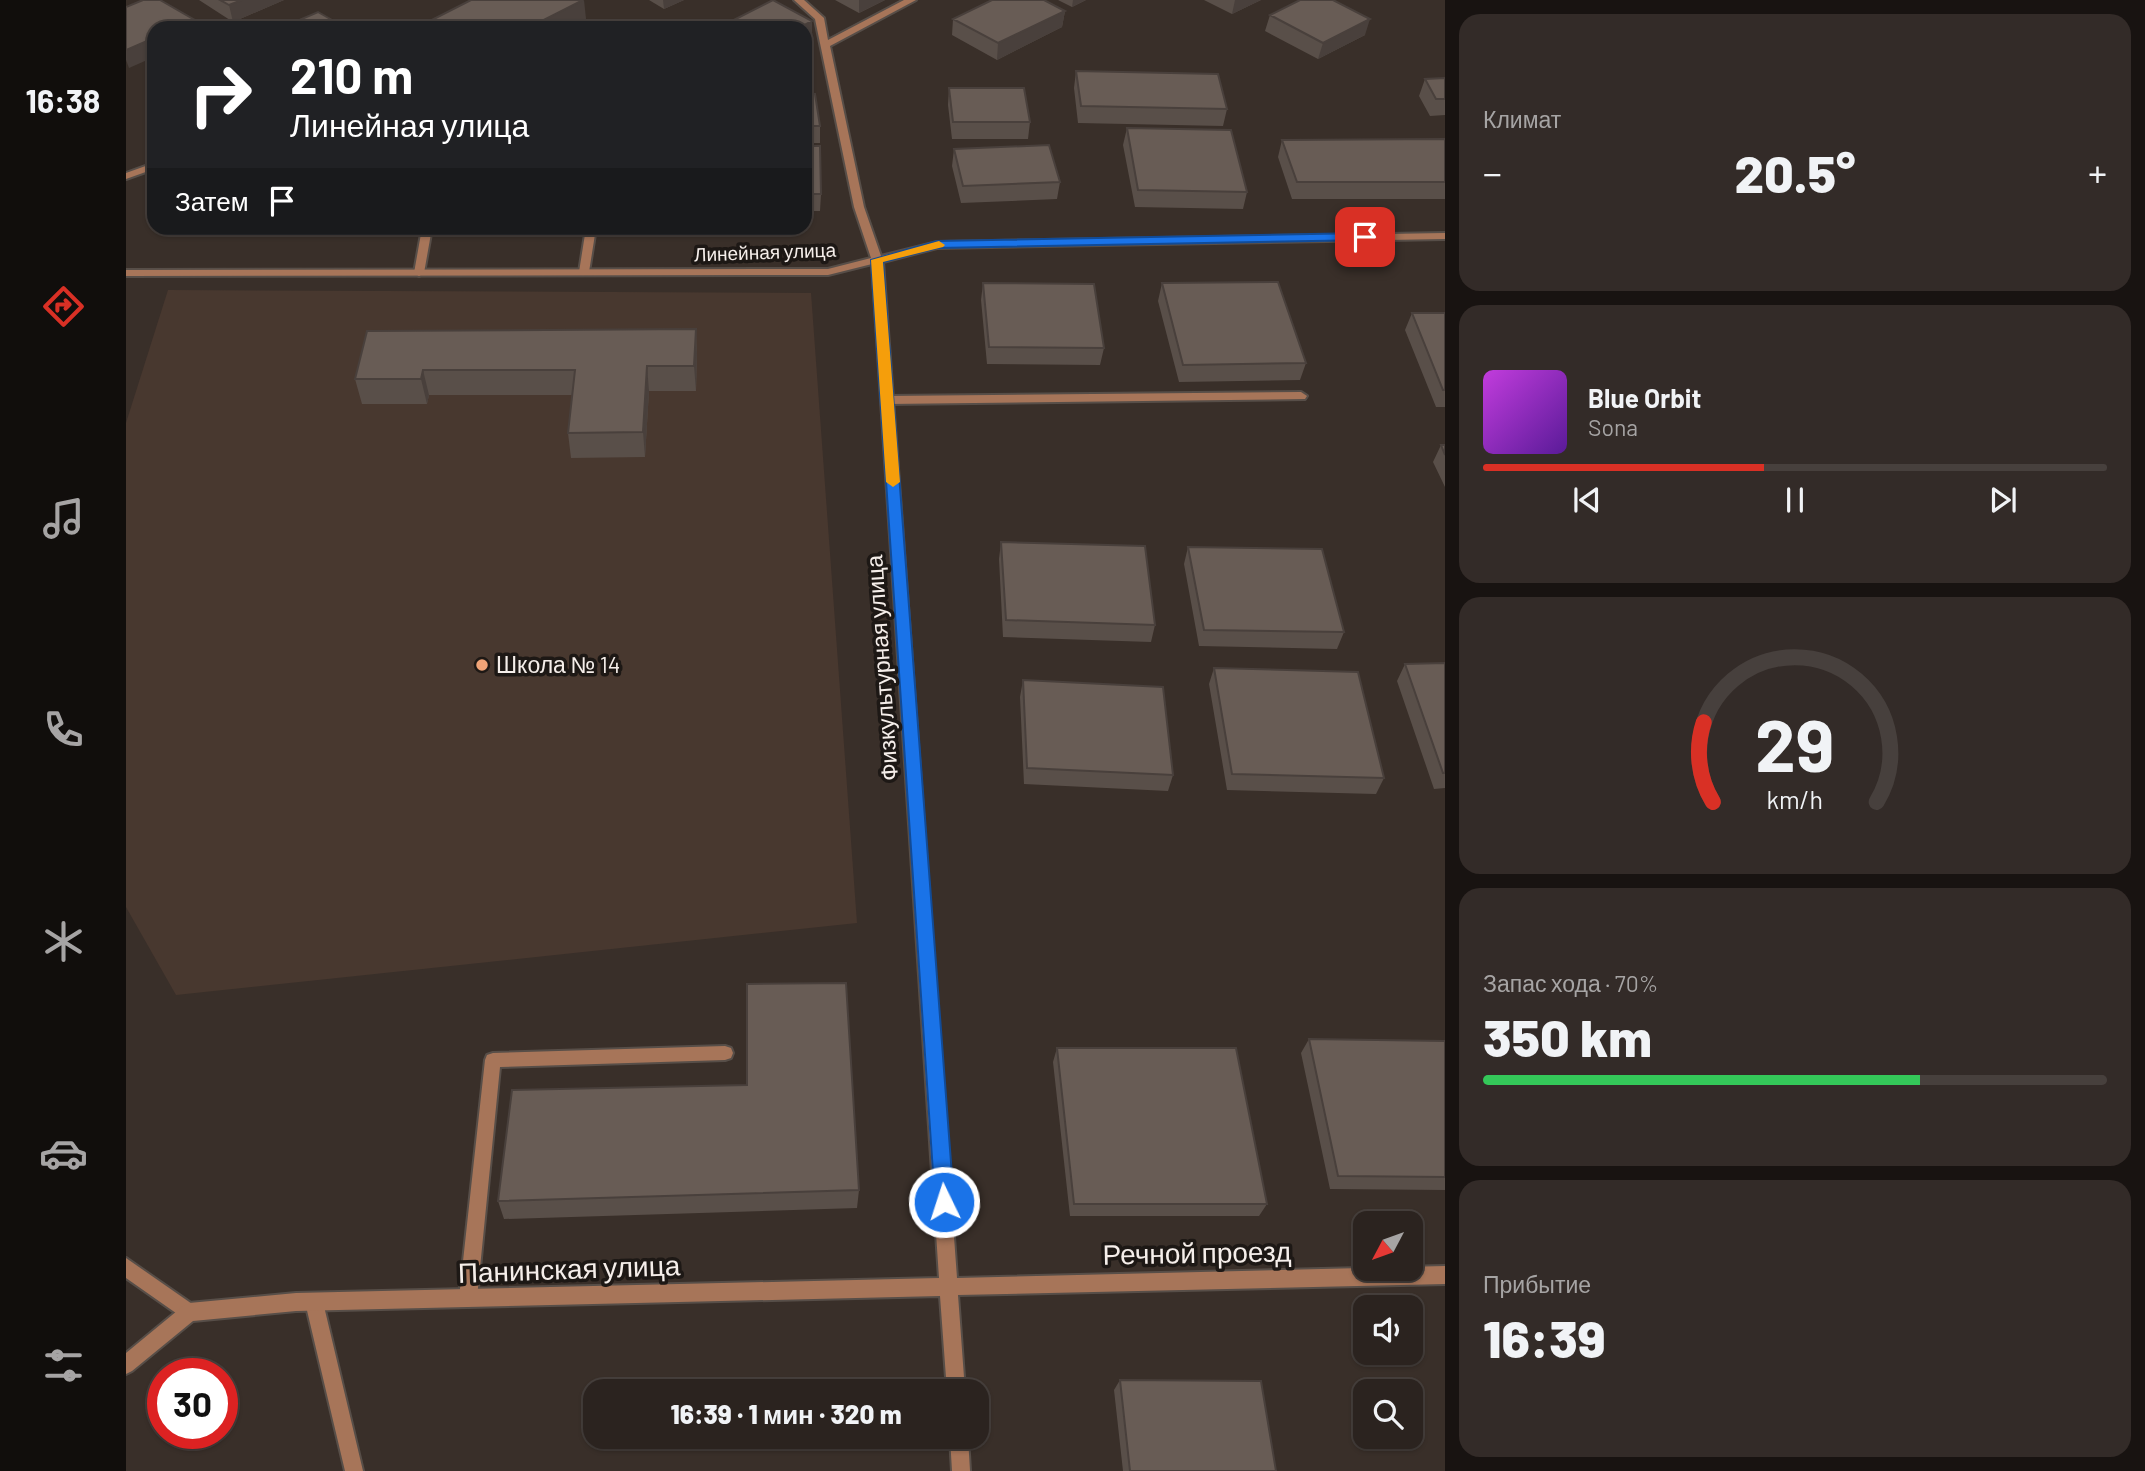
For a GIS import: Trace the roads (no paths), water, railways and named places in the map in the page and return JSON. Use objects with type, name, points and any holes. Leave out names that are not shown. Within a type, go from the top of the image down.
[{"type":"street","name":"Физкультурная улица","points":[[799,0],[819,18],[859,207],[877,260],[955,1379]]},
{"type":"street","points":[[825,45],[911,0]]},
{"type":"street","points":[[126,176],[147,168]]},
{"type":"street","points":[[419,273],[426,235]]},
{"type":"street","points":[[584,272],[589,235]]},
{"type":"street","name":"Линейная улица","points":[[126,273],[828,272],[937,245],[1445,236]]},
{"type":"street","points":[[887,400],[1301,396]]},
{"type":"street","points":[[468,1298],[493,1060],[725,1053]]},
{"type":"street","points":[[126,1267],[189,1312],[126,1365]]},
{"type":"street","name":"Речной проезд","points":[[950,1285],[1445,1275]]},
{"type":"street","name":"Панинская улица","points":[[189,1312],[314,1302],[950,1285]]},
{"type":"street","points":[[314,1302],[354,1471]]},
{"type":"street","points":[[960,1449],[961,1471]]},
{"type":"place","name":"Школа № 14","points":[[482,665]]}]
